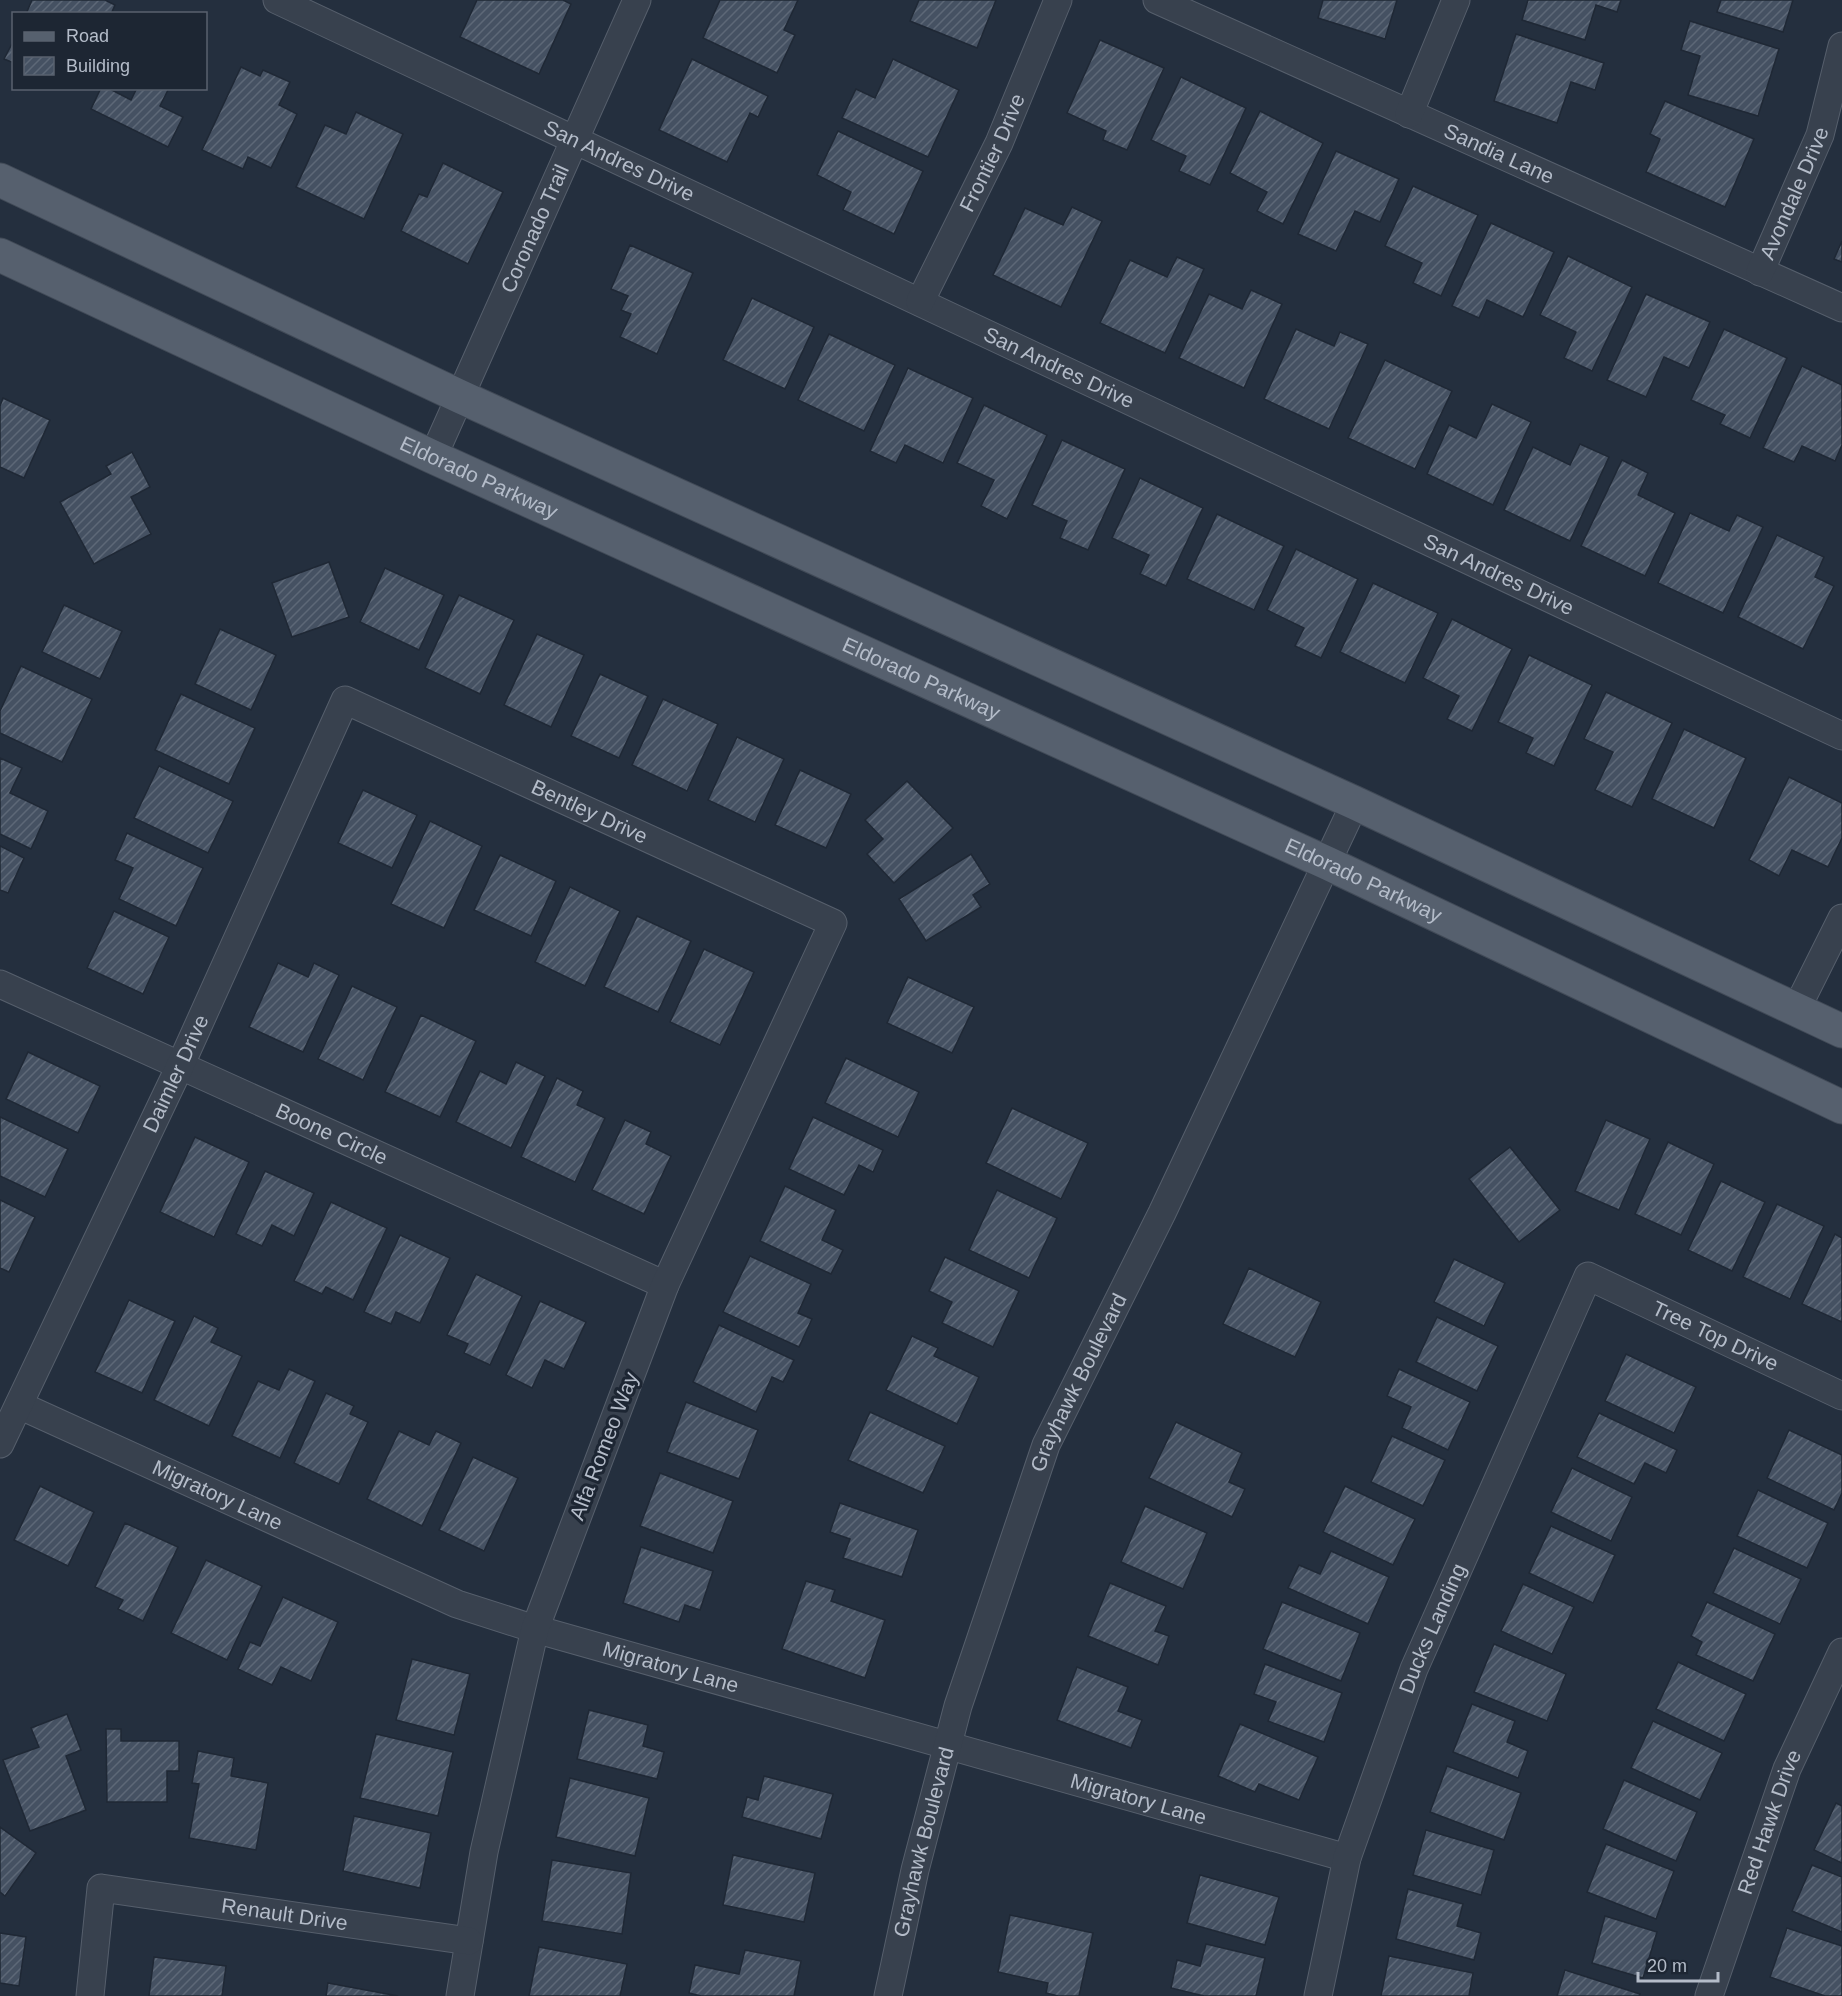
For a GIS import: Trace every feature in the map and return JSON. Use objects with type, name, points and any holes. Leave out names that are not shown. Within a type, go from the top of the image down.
[{"type":"main road","points":[[0,180],[461,397],[1355,803],[1842,1031]]},
{"type":"main road","name":"Eldorado Parkway","points":[[0,255],[433,457],[1327,863],[1842,1107]]},
{"type":"street","name":"San Andres Drive","points":[[277,0],[1842,736]]},
{"type":"street","name":"Coronado Trail","points":[[433,457],[637,0]]},
{"type":"street","name":"Frontier Drive","points":[[920,302],[999,143],[1058,0]]},
{"type":"street","name":"Sandia Lane","points":[[1157,0],[1842,308]]},
{"type":"street","points":[[1409,114],[1456,0]]},
{"type":"street","name":"Avondale Drive","points":[[1760,272],[1820,135],[1842,46]]},
{"type":"street","name":"Bentley Drive","points":[[345,700],[833,923]]},
{"type":"street","name":"Daimler Drive","points":[[0,1444],[180,1066],[345,700]]},
{"type":"street","name":"Grayhawk Boulevard","points":[[888,1996],[915,1870],[958,1706],[1046,1445],[1162,1214],[1355,803]]},
{"type":"street","points":[[1796,1010],[1842,918]]},
{"type":"street","name":"Alfa Romeo Way","points":[[460,1996],[484,1852],[536,1629],[665,1285],[833,923]]},
{"type":"street","name":"Boone Circle","points":[[0,984],[665,1285]]},
{"type":"street","name":"Tree Top Drive","points":[[1588,1276],[1842,1396]]},
{"type":"street","name":"Ducks Landing","points":[[1318,1996],[1347,1858],[1414,1669],[1588,1276]]},
{"type":"street","name":"Migratory Lane","points":[[19,1405],[457,1604],[536,1629],[1347,1858]]},
{"type":"street","name":"Red Hawk Drive","points":[[1709,1996],[1787,1769],[1842,1652]]},
{"type":"street","name":"Renault Drive","points":[[90,1996],[101,1888],[469,1941]]},
{"type":"building","points":[[32,0],[105,0],[115,5],[112,12],[27,12]]},
{"type":"building","points":[[477,0],[563,0],[571,4],[539,74],[460,37]]},
{"type":"building","points":[[720,0],[798,0],[784,30],[795,35],[777,73],[703,38]]},
{"type":"building","points":[[919,0],[996,0],[977,48],[910,21]]},
{"type":"building","points":[[1323,0],[1397,0],[1385,39],[1318,18]]},
{"type":"building","points":[[1528,0],[1621,0],[1617,12],[1596,5],[1585,40],[1522,20]]},
{"type":"building","points":[[1721,0],[1793,0],[1783,32],[1717,12]]},
{"type":"building","points":[[1690,21],[1779,49],[1758,116],[1688,95],[1700,56],[1681,50]]},
{"type":"building","points":[[1516,34],[1604,63],[1595,90],[1571,82],[1557,123],[1494,101]]},
{"type":"building","points":[[1100,40],[1164,68],[1127,150],[1103,140],[1106,131],[1067,113]]},
{"type":"building","points":[[12,44],[12,62],[4,59]]},
{"type":"building","points":[[692,59],[768,96],[758,117],[750,113],[727,162],[659,130]]},
{"type":"building","points":[[893,59],[959,90],[928,157],[842,118],[856,89],[875,98]]},
{"type":"building","points":[[241,67],[260,76],[263,70],[290,82],[279,105],[297,114],[271,168],[248,157],[243,169],[202,150]]},
{"type":"building","points":[[1181,77],[1246,108],[1210,185],[1179,171],[1186,156],[1151,140]]},
{"type":"building","points":[[100,90],[112,90],[131,100],[136,90],[168,90],[160,106],[183,117],[168,147],[91,109]]},
{"type":"building","points":[[1665,101],[1754,139],[1725,207],[1646,172],[1660,139],[1650,134]]},
{"type":"building","points":[[1260,111],[1323,143],[1283,224],[1257,211],[1267,192],[1230,173]]},
{"type":"building","points":[[356,112],[403,134],[364,219],[296,187],[325,125],[346,134]]},
{"type":"building","points":[[838,131],[923,171],[894,234],[843,210],[851,192],[817,175]]},
{"type":"building","points":[[1336,151],[1399,179],[1380,222],[1355,211],[1336,251],[1298,234]]},
{"type":"building","points":[[443,163],[503,192],[468,264],[401,231],[419,194],[427,197]]},
{"type":"building","points":[[1413,186],[1478,215],[1441,296],[1413,283],[1422,263],[1385,246]]},
{"type":"building","points":[[1072,207],[1102,221],[1061,307],[993,275],[1025,208],[1063,225]]},
{"type":"building","points":[[1491,223],[1554,252],[1523,317],[1487,300],[1479,318],[1452,306]]},
{"type":"building","points":[[1842,241],[1842,262],[1834,259]]},
{"type":"building","points":[[630,245],[693,273],[657,354],[620,337],[631,314],[621,310],[628,296],[611,289]]},
{"type":"building","points":[[1568,256],[1632,287],[1592,371],[1564,358],[1576,332],[1540,315]]},
{"type":"building","points":[[1177,257],[1204,269],[1165,353],[1100,323],[1130,260],[1167,277]]},
{"type":"building","points":[[1251,290],[1282,304],[1244,388],[1179,358],[1209,294],[1242,309]]},
{"type":"building","points":[[1646,294],[1710,322],[1689,368],[1664,357],[1646,397],[1607,380]]},
{"type":"building","points":[[752,298],[814,327],[785,389],[723,360]]},
{"type":"building","points":[[1296,329],[1334,346],[1340,332],[1368,344],[1329,429],[1264,399]]},
{"type":"building","points":[[1724,329],[1787,358],[1750,438],[1720,424],[1725,415],[1691,400]]},
{"type":"building","points":[[829,334],[895,365],[864,431],[798,400]]},
{"type":"building","points":[[1385,360],[1452,391],[1415,469],[1348,438]]},
{"type":"building","points":[[1802,366],[1842,385],[1842,445],[1835,461],[1802,446],[1794,462],[1763,448]]},
{"type":"building","points":[[908,368],[973,398],[943,463],[905,445],[896,463],[870,451]]},
{"type":"building","points":[[3,398],[50,420],[24,478],[0,467],[0,406]]},
{"type":"building","points":[[1492,404],[1531,422],[1493,505],[1427,474],[1449,425],[1476,438]]},
{"type":"building","points":[[984,405],[1047,435],[1007,519],[981,506],[994,480],[957,463]]},
{"type":"building","points":[[1062,440],[1125,469],[1088,550],[1060,538],[1067,521],[1032,505]]},
{"type":"building","points":[[1580,444],[1609,457],[1570,541],[1504,510],[1533,447],[1570,465]]},
{"type":"building","points":[[132,452],[150,487],[131,497],[151,534],[94,564],[60,502],[111,474],[106,466]]},
{"type":"building","points":[[1622,460],[1648,473],[1638,495],[1675,513],[1645,576],[1581,546]]},
{"type":"building","points":[[1140,478],[1203,508],[1166,586],[1140,574],[1149,555],[1112,538]]},
{"type":"building","points":[[1690,513],[1729,531],[1737,515],[1763,527],[1723,613],[1658,583]]},
{"type":"building","points":[[1217,514],[1284,546],[1254,610],[1187,579]]},
{"type":"building","points":[[1777,535],[1824,557],[1815,577],[1834,586],[1803,649],[1738,617]]},
{"type":"building","points":[[1296,549],[1358,579],[1321,658],[1295,646],[1304,628],[1267,610]]},
{"type":"building","points":[[329,562],[349,617],[292,637],[272,583]]},
{"type":"building","points":[[385,568],[444,595],[419,650],[360,622]]},
{"type":"building","points":[[1373,583],[1438,613],[1405,683],[1340,652]]},
{"type":"building","points":[[459,595],[514,620],[480,694],[425,668]]},
{"type":"building","points":[[64,605],[122,631],[100,679],[42,652]]},
{"type":"building","points":[[1452,619],[1512,649],[1472,731],[1447,719],[1459,696],[1423,678]]},
{"type":"building","points":[[220,629],[276,655],[251,710],[195,684]]},
{"type":"building","points":[[537,634],[584,655],[551,727],[504,705]]},
{"type":"building","points":[[1529,655],[1592,685],[1554,766],[1526,753],[1533,738],[1498,722]]},
{"type":"building","points":[[21,666],[92,699],[62,762],[0,733],[0,711]]},
{"type":"building","points":[[600,674],[648,696],[619,758],[571,736]]},
{"type":"building","points":[[1606,692],[1672,723],[1632,807],[1595,790],[1613,752],[1584,739]]},
{"type":"building","points":[[181,694],[255,728],[229,784],[155,750]]},
{"type":"building","points":[[663,699],[718,724],[687,791],[632,765]]},
{"type":"building","points":[[1684,729],[1746,758],[1714,828],[1652,799]]},
{"type":"building","points":[[737,737],[784,759],[755,822],[708,800]]},
{"type":"building","points":[[0,758],[22,768],[10,793],[48,811],[31,849],[0,834]]},
{"type":"building","points":[[159,766],[233,801],[208,853],[134,818]]},
{"type":"building","points":[[800,770],[851,794],[826,848],[775,825]]},
{"type":"building","points":[[1789,777],[1842,803],[1842,838],[1828,867],[1792,850],[1779,876],[1749,860]]},
{"type":"building","points":[[907,781],[953,828],[894,883],[867,854],[883,839],[865,820]]},
{"type":"building","points":[[363,790],[417,815],[392,868],[338,843]]},
{"type":"building","points":[[430,821],[482,846],[444,928],[391,904]]},
{"type":"building","points":[[127,833],[203,868],[176,926],[119,899],[133,868],[115,860]]},
{"type":"building","points":[[0,846],[24,858],[8,893],[0,890]]},
{"type":"building","points":[[971,854],[990,884],[973,895],[981,907],[926,941],[899,899]]},
{"type":"building","points":[[500,855],[556,881],[531,936],[474,910]]},
{"type":"building","points":[[570,887],[620,911],[585,986],[535,962]]},
{"type":"building","points":[[114,911],[169,937],[143,994],[87,968]]},
{"type":"building","points":[[637,916],[691,941],[658,1012],[604,987]]},
{"type":"building","points":[[704,949],[754,972],[720,1045],[670,1022]]},
{"type":"building","points":[[278,963],[308,977],[314,963],[339,975],[303,1052],[249,1027]]},
{"type":"building","points":[[908,977],[974,1007],[952,1053],[887,1023]]},
{"type":"building","points":[[352,986],[397,1007],[363,1080],[318,1059]]},
{"type":"building","points":[[421,1015],[476,1041],[440,1117],[385,1092]]},
{"type":"building","points":[[28,1052],[100,1086],[78,1133],[6,1099]]},
{"type":"building","points":[[846,1058],[919,1092],[898,1137],[825,1103]]},
{"type":"building","points":[[516,1062],[545,1076],[511,1148],[456,1122],[480,1071],[506,1084]]},
{"type":"building","points":[[557,1078],[583,1091],[577,1105],[605,1118],[575,1182],[521,1157]]},
{"type":"building","points":[[1012,1108],[1088,1143],[1061,1199],[986,1163]]},
{"type":"building","points":[[0,1117],[68,1149],[45,1197],[0,1176]]},
{"type":"building","points":[[813,1117],[883,1150],[873,1172],[859,1165],[844,1195],[789,1169]]},
{"type":"building","points":[[625,1120],[651,1132],[646,1144],[671,1156],[644,1214],[592,1190]]},
{"type":"building","points":[[1606,1120],[1650,1139],[1619,1210],[1575,1191]]},
{"type":"building","points":[[195,1137],[249,1162],[214,1237],[160,1212]]},
{"type":"building","points":[[1668,1142],[1714,1164],[1681,1235],[1635,1214]]},
{"type":"building","points":[[1510,1147],[1560,1210],[1519,1242],[1469,1179]]},
{"type":"building","points":[[265,1171],[314,1193],[294,1236],[272,1225],[262,1246],[236,1234]]},
{"type":"building","points":[[1721,1181],[1765,1202],[1732,1271],[1688,1250]]},
{"type":"building","points":[[785,1186],[836,1210],[822,1240],[843,1250],[831,1274],[760,1241]]},
{"type":"building","points":[[997,1190],[1057,1218],[1029,1278],[969,1250]]},
{"type":"building","points":[[0,1200],[35,1217],[9,1272],[0,1268]]},
{"type":"building","points":[[331,1202],[387,1228],[353,1300],[326,1287],[322,1294],[294,1281]]},
{"type":"building","points":[[1777,1204],[1824,1226],[1790,1299],[1743,1277]]},
{"type":"building","points":[[1835,1234],[1842,1238],[1842,1322],[1802,1304]]},
{"type":"building","points":[[400,1235],[450,1258],[420,1323],[396,1312],[391,1324],[364,1312]]},
{"type":"building","points":[[750,1256],[811,1284],[798,1313],[812,1319],[799,1347],[723,1312]]},
{"type":"building","points":[[945,1257],[1019,1291],[993,1347],[942,1323],[952,1302],[929,1291]]},
{"type":"building","points":[[1454,1259],[1505,1283],[1484,1326],[1434,1302]]},
{"type":"building","points":[[1249,1268],[1321,1302],[1295,1357],[1223,1324]]},
{"type":"building","points":[[476,1274],[522,1296],[490,1365],[464,1353],[468,1344],[447,1335]]},
{"type":"building","points":[[129,1300],[175,1321],[142,1393],[95,1372]]},
{"type":"building","points":[[540,1301],[586,1322],[564,1369],[545,1360],[532,1388],[506,1375]]},
{"type":"building","points":[[194,1316],[218,1328],[211,1342],[242,1356],[209,1426],[154,1400]]},
{"type":"building","points":[[1437,1317],[1498,1346],[1477,1391],[1416,1362]]},
{"type":"building","points":[[719,1325],[794,1360],[783,1382],[772,1377],[756,1412],[693,1382]]},
{"type":"building","points":[[912,1336],[938,1348],[934,1356],[979,1377],[957,1424],[886,1390]]},
{"type":"building","points":[[1626,1354],[1696,1387],[1674,1433],[1605,1401]]},
{"type":"building","points":[[289,1369],[315,1381],[280,1458],[232,1436],[258,1381],[279,1390]]},
{"type":"building","points":[[1399,1369],[1470,1402],[1448,1450],[1402,1428],[1411,1407],[1387,1396]]},
{"type":"building","points":[[326,1393],[354,1406],[350,1414],[368,1422],[339,1484],[294,1463]]},
{"type":"building","points":[[686,1402],[758,1430],[739,1479],[667,1452]]},
{"type":"building","points":[[870,1412],[945,1446],[923,1493],[848,1460]]},
{"type":"building","points":[[1599,1413],[1677,1450],[1666,1473],[1645,1463],[1634,1484],[1577,1457]]},
{"type":"building","points":[[1176,1422],[1242,1453],[1229,1482],[1245,1489],[1232,1517],[1149,1478]]},
{"type":"building","points":[[1789,1430],[1842,1455],[1842,1493],[1834,1510],[1767,1478]]},
{"type":"building","points":[[399,1431],[429,1445],[436,1431],[461,1443],[422,1526],[367,1499]]},
{"type":"building","points":[[1392,1436],[1445,1460],[1423,1506],[1371,1482]]},
{"type":"building","points":[[473,1457],[518,1478],[484,1551],[439,1530]]},
{"type":"building","points":[[1572,1468],[1632,1497],[1611,1541],[1551,1512]]},
{"type":"building","points":[[660,1473],[733,1501],[713,1553],[640,1526]]},
{"type":"building","points":[[40,1486],[94,1512],[68,1566],[14,1540]]},
{"type":"building","points":[[1345,1486],[1415,1519],[1393,1565],[1323,1532]]},
{"type":"building","points":[[1758,1490],[1828,1523],[1807,1568],[1737,1536]]},
{"type":"building","points":[[840,1503],[918,1530],[902,1577],[843,1558],[850,1539],[830,1532]]},
{"type":"building","points":[[1145,1506],[1207,1533],[1183,1589],[1121,1562]]},
{"type":"building","points":[[125,1523],[178,1547],[143,1621],[118,1609],[123,1600],[95,1587]]},
{"type":"building","points":[[1551,1526],[1615,1555],[1593,1603],[1529,1573]]},
{"type":"building","points":[[641,1547],[713,1571],[700,1610],[685,1605],[679,1622],[623,1603]]},
{"type":"building","points":[[1734,1548],[1801,1579],[1780,1624],[1713,1593]]},
{"type":"building","points":[[1331,1551],[1389,1577],[1368,1624],[1288,1588],[1299,1565],[1320,1574]]},
{"type":"building","points":[[206,1560],[262,1586],[227,1660],[171,1633]]},
{"type":"building","points":[[806,1581],[835,1590],[831,1601],[885,1620],[865,1678],[782,1649]]},
{"type":"building","points":[[1110,1583],[1166,1606],[1155,1631],[1169,1636],[1158,1665],[1088,1636]]},
{"type":"building","points":[[1523,1584],[1574,1607],[1552,1654],[1501,1631]]},
{"type":"building","points":[[283,1597],[338,1622],[311,1681],[281,1667],[272,1685],[238,1669],[250,1642],[260,1646]]},
{"type":"building","points":[[1282,1602],[1360,1633],[1341,1681],[1263,1649]]},
{"type":"building","points":[[1707,1602],[1775,1634],[1753,1681],[1696,1655],[1702,1642],[1691,1636]]},
{"type":"building","points":[[1494,1644],[1566,1674],[1547,1721],[1474,1692]]},
{"type":"building","points":[[412,1659],[470,1674],[454,1735],[396,1720]]},
{"type":"building","points":[[1678,1662],[1746,1694],[1724,1741],[1656,1709]]},
{"type":"building","points":[[1265,1664],[1342,1693],[1324,1742],[1268,1721],[1276,1702],[1254,1694]]},
{"type":"building","points":[[1077,1667],[1128,1687],[1118,1711],[1142,1720],[1131,1748],[1057,1720]]},
{"type":"building","points":[[1472,1704],[1515,1721],[1507,1742],[1528,1751],[1518,1778],[1453,1752]]},
{"type":"building","points":[[589,1710],[648,1725],[643,1746],[664,1752],[657,1779],[577,1759]]},
{"type":"building","points":[[67,1714],[81,1750],[66,1756],[86,1810],[30,1831],[3,1760],[39,1747],[31,1728]]},
{"type":"building","points":[[1653,1721],[1722,1753],[1700,1800],[1631,1768]]},
{"type":"building","points":[[1240,1724],[1318,1757],[1299,1800],[1259,1784],[1255,1792],[1218,1776]]},
{"type":"building","points":[[106,1729],[121,1729],[121,1741],[179,1741],[179,1771],[167,1771],[167,1802],[107,1802]]},
{"type":"building","points":[[376,1734],[453,1752],[438,1816],[360,1798]]},
{"type":"building","points":[[198,1751],[234,1758],[231,1776],[268,1783],[256,1850],[189,1838],[199,1784],[192,1783]]},
{"type":"building","points":[[1447,1766],[1521,1793],[1504,1840],[1430,1812]]},
{"type":"building","points":[[764,1776],[833,1794],[821,1839],[742,1817],[747,1797],[758,1800]]},
{"type":"building","points":[[570,1778],[649,1798],[635,1856],[556,1837]]},
{"type":"building","points":[[1624,1780],[1697,1812],[1676,1861],[1603,1829]]},
{"type":"building","points":[[1836,1803],[1842,1806],[1842,1863],[1814,1850]]},
{"type":"building","points":[[354,1816],[431,1833],[420,1888],[343,1871]]},
{"type":"building","points":[[0,1827],[36,1853],[5,1896],[0,1892]]},
{"type":"building","points":[[1426,1830],[1494,1850],[1481,1895],[1413,1875]]},
{"type":"building","points":[[1606,1844],[1674,1871],[1656,1919],[1587,1892]]},
{"type":"building","points":[[733,1855],[815,1873],[804,1922],[723,1905]]},
{"type":"building","points":[[552,1860],[631,1873],[622,1934],[542,1921]]},
{"type":"building","points":[[1812,1865],[1842,1877],[1842,1932],[1792,1911]]},
{"type":"building","points":[[1200,1875],[1279,1897],[1265,1945],[1187,1923]]},
{"type":"building","points":[[1408,1889],[1463,1904],[1457,1926],[1481,1933],[1474,1960],[1396,1939]]},
{"type":"building","points":[[1010,1915],[1093,1933],[1079,1996],[1058,1996],[1046,1993],[1048,1983],[998,1972]]},
{"type":"building","points":[[1605,1916],[1657,1932],[1643,1978],[1592,1963]]},
{"type":"building","points":[[1787,1928],[1842,1946],[1842,1996],[1825,1996],[1770,1977]]},
{"type":"building","points":[[0,1933],[26,1937],[19,1986],[0,1983]]},
{"type":"building","points":[[1206,1944],[1265,1958],[1256,1996],[1204,1996],[1171,1988],[1177,1960],[1200,1966]]},
{"type":"building","points":[[539,1947],[627,1964],[620,1996],[529,1996]]},
{"type":"building","points":[[745,1950],[801,1961],[794,1996],[701,1996],[689,1993],[695,1965],[739,1974]]},
{"type":"building","points":[[1389,1956],[1473,1973],[1469,1996],[1381,1996]]},
{"type":"building","points":[[154,1957],[226,1966],[222,1996],[149,1996]]},
{"type":"building","points":[[1565,1970],[1640,1994],[1639,1996],[1557,1996]]},
{"type":"building","points":[[328,1983],[398,1996],[326,1996]]}]
